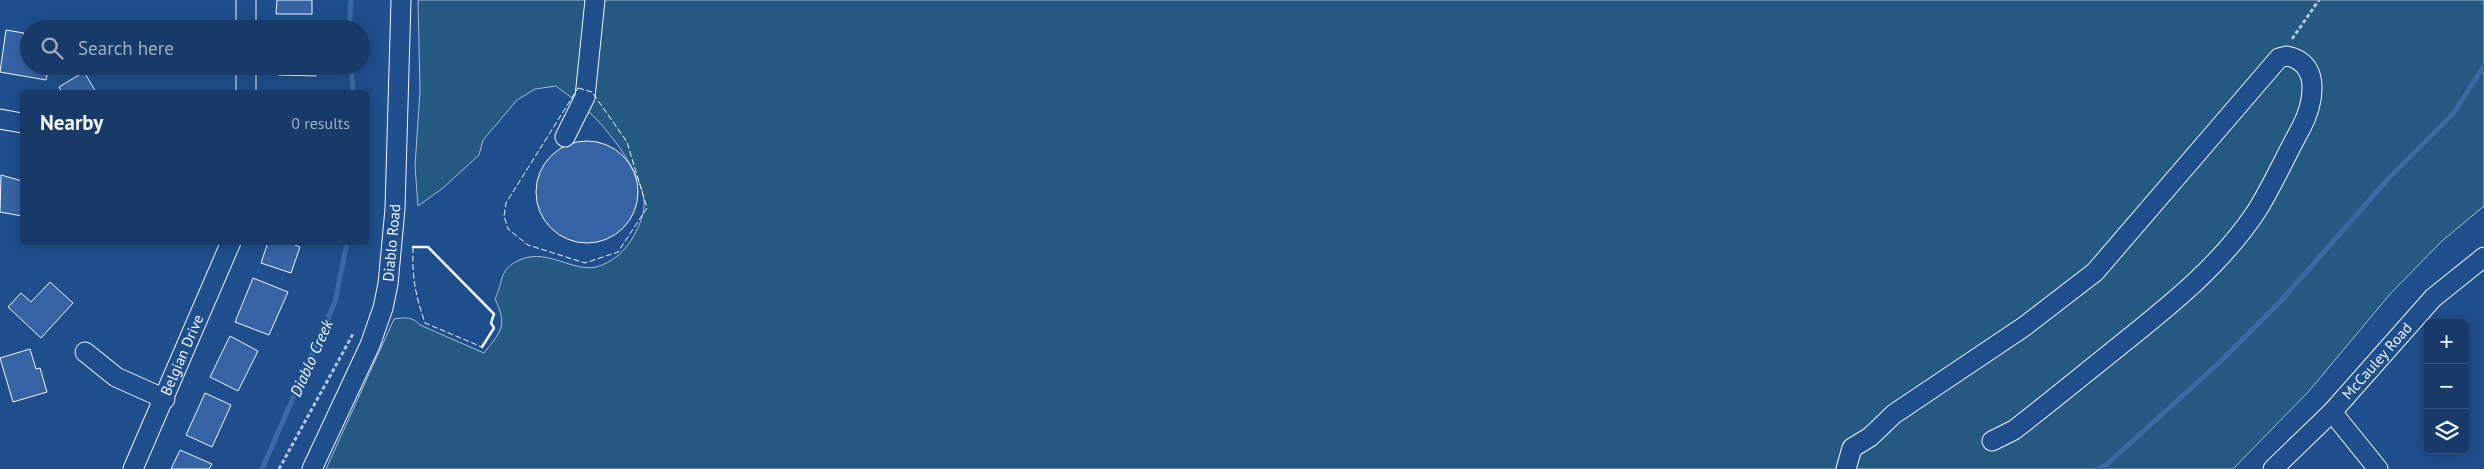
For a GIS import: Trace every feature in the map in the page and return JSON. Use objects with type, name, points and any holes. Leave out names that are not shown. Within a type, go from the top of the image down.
[{"type":"street","points":[[246,0],[246,20]]},
{"type":"street","name":"Diablo Road","points":[[312,469],[370,345],[388,284],[395,210],[401,0]]},
{"type":"street","points":[[565,137],[585,97],[595,0]]},
{"type":"street","points":[[1846,469],[1852,448],[1870,437],[1894,414],[2025,326],[2096,272],[2279,58],[2287,56],[2302,62],[2313,81],[2313,94],[2305,120],[2256,212],[2216,261],[2172,304],[2014,430],[1992,441]]},
{"type":"street","points":[[246,75],[246,90]]},
{"type":"street","points":[[0,119],[20,123]]},
{"type":"street","name":"Belgian Drive","points":[[133,469],[165,399],[230,245]]},
{"type":"street","name":"McCauley Road","points":[[2273,469],[2332,412],[2433,298],[2484,256]]},
{"type":"street","points":[[85,352],[116,377],[165,399]]},
{"type":"street","points":[[2332,412],[2378,469]]},
{"type":"path","points":[[2279,58],[2319,0]]},
{"type":"path","points":[[279,469],[354,332]]},
{"type":"shaded area","points":[[418,0],[2484,0],[2484,206],[2442,241],[2391,293],[2309,391],[2233,469],[326,469],[394,319],[412,319],[420,325],[484,353],[501,328],[501,316],[495,299],[505,271],[509,267],[522,259],[532,257],[551,258],[587,268],[602,265],[613,259],[627,247],[637,229],[644,210],[642,190],[637,178],[615,141],[581,105],[556,86],[535,89],[517,100],[483,140],[479,155],[443,188],[418,206],[415,166],[420,91]]},
{"type":"building","points":[[277,0],[312,0],[312,14],[276,14]]},
{"type":"building","points":[[6,30],[20,32],[20,75],[47,75],[46,80],[0,72]]},
{"type":"building","points":[[79,75],[86,75],[95,90],[61,90],[59,87]]},
{"type":"building","points":[[278,75],[316,75],[316,76]]},
{"type":"building","points":[[587,141],[607,145],[623,156],[634,172],[638,192],[634,212],[623,228],[607,239],[587,243],[567,239],[551,228],[540,212],[536,192],[540,172],[551,156],[567,145]]},
{"type":"building","points":[[1,175],[20,180],[20,216],[0,212]]},
{"type":"building","points":[[267,245],[295,245],[300,247],[291,273],[261,263]]},
{"type":"building","points":[[253,278],[288,292],[269,335],[235,322]]},
{"type":"building","points":[[50,282],[73,303],[41,338],[8,307],[21,293],[31,302]]},
{"type":"building","points":[[230,336],[258,351],[238,391],[210,377]]},
{"type":"building","points":[[30,349],[36,369],[40,368],[47,392],[13,402],[0,358]]},
{"type":"building","points":[[205,393],[231,405],[212,447],[186,435]]},
{"type":"building","points":[[180,450],[212,464],[209,469],[171,469]]},
{"type":"waterway","name":"Diablo Creek","points":[[350,20],[351,0]]},
{"type":"waterway","points":[[2098,469],[2106,465],[2221,361],[2280,302],[2387,180],[2453,114],[2484,66]]},
{"type":"waterway","name":"Diablo Creek","points":[[352,75],[353,90]]},
{"type":"waterway","name":"Diablo Creek","points":[[262,469],[335,302],[346,245]]},
{"type":"fence","points":[[578,88],[592,92],[627,142],[647,208],[618,252],[585,263],[528,245],[508,229],[504,216],[506,203],[578,88]]},
{"type":"fence","points":[[413,247],[415,285],[425,323],[482,347]]},
{"type":"wall","points":[[413,247],[428,247],[494,314],[491,323],[494,328],[482,347]]}]
